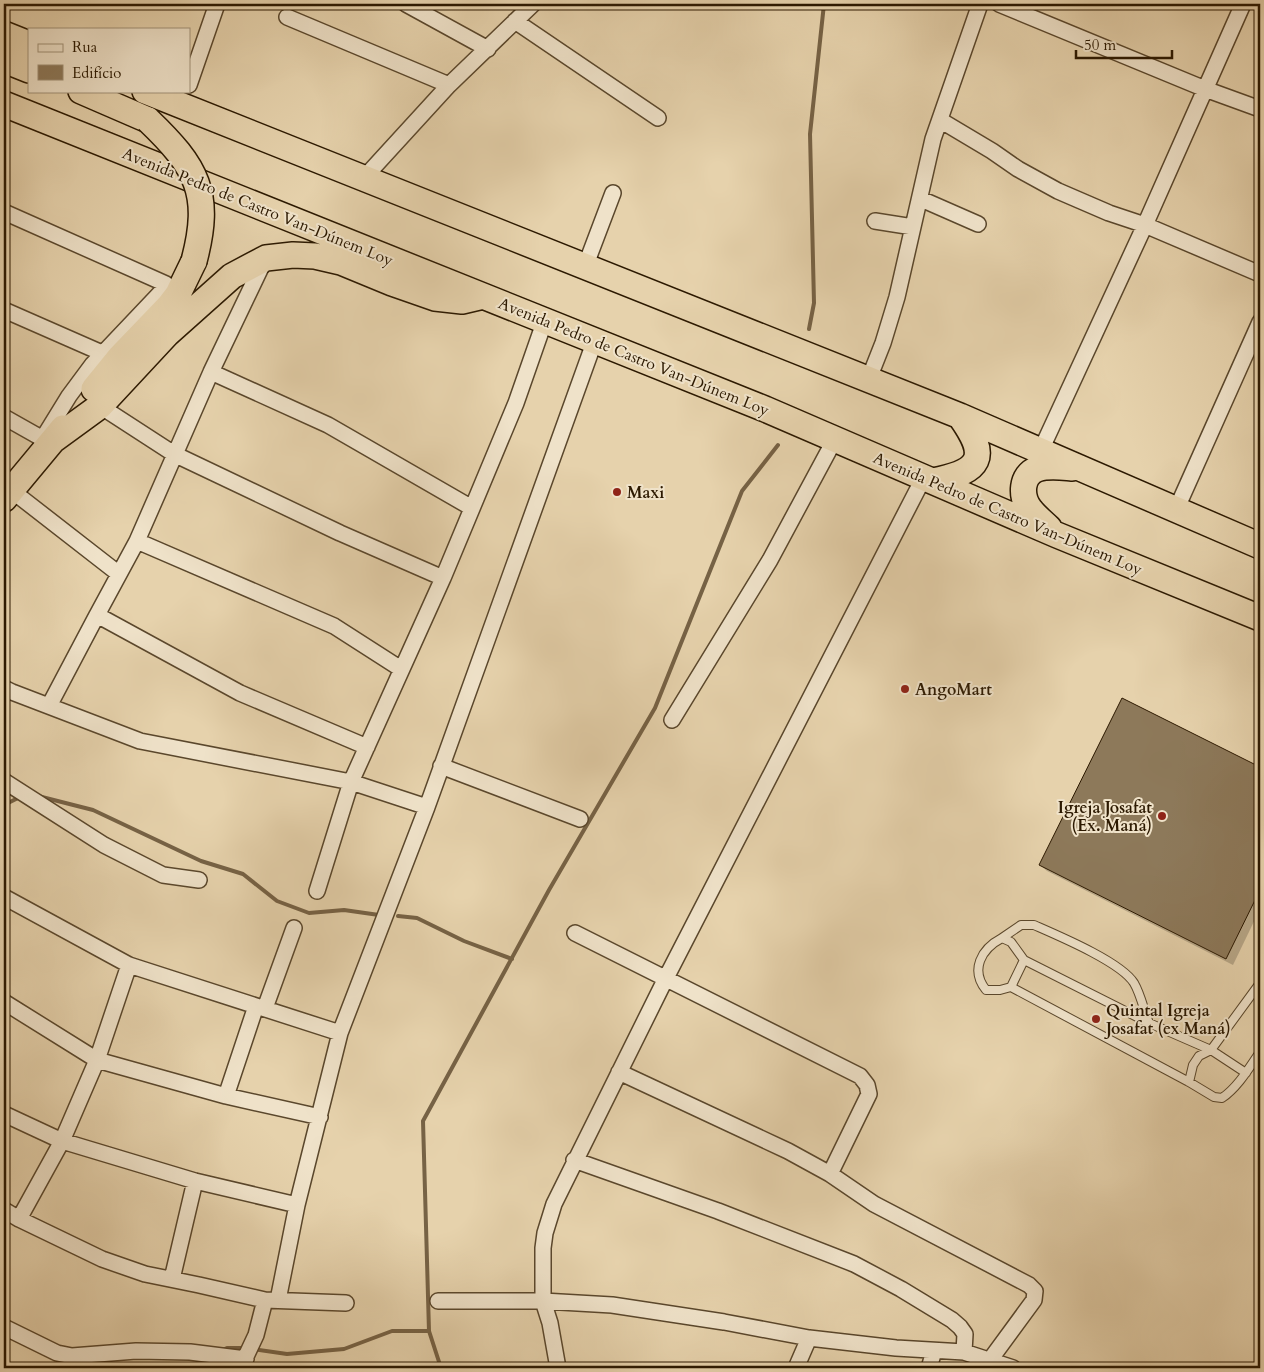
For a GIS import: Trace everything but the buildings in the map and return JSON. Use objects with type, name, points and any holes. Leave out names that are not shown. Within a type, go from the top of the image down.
[{"type":"highway","points":[[4,34],[28,44]]},
{"type":"highway","points":[[4,60],[28,70]]},
{"type":"highway","points":[[7,495],[45,444],[120,357],[178,294],[194,261],[200,238],[202,213],[200,192],[194,175],[180,153],[148,120],[83,92]]},
{"type":"highway","points":[[159,92],[186,94],[363,179],[960,416],[1260,546]]},
{"type":"highway","name":"Avenida Pedro de Castro Van-Dúnem Loy","points":[[4,104],[765,409],[1057,535],[1260,618]]},
{"type":"highway","points":[[45,444],[100,406],[167,334],[232,276],[266,258],[293,255],[315,256],[341,262],[435,298],[462,301],[484,296]]},
{"type":"highway","points":[[928,479],[961,474],[975,462],[978,446],[975,437],[960,416]]},
{"type":"highway","points":[[1057,535],[1029,509],[1023,492],[1023,485],[1027,477],[1037,469],[1048,467],[1080,468]]},
{"type":"street","points":[[190,82],[217,4]]},
{"type":"street","points":[[406,4],[488,49]]},
{"type":"street","points":[[363,179],[449,85],[533,4]]},
{"type":"street","points":[[868,381],[883,343],[897,297],[934,138],[980,4]]},
{"type":"street","points":[[999,4],[1205,89],[1260,109]]},
{"type":"street","points":[[1041,450],[1146,226],[1243,4]]},
{"type":"street","points":[[287,17],[449,85]]},
{"type":"street","points":[[515,21],[658,118]]},
{"type":"street","points":[[940,120],[1018,169],[1058,191],[1260,274]]},
{"type":"street","points":[[585,267],[613,193]]},
{"type":"street","points":[[920,199],[978,224]]},
{"type":"street","points":[[4,212],[166,284],[165,288],[102,353],[69,396],[45,444],[4,417]]},
{"type":"street","points":[[875,221],[913,227]]},
{"type":"street","points":[[49,706],[137,541],[174,454],[266,258]]},
{"type":"street","points":[[4,310],[102,353]]},
{"type":"street","points":[[317,891],[351,782],[443,578],[516,403],[545,320]]},
{"type":"street","points":[[1176,510],[1260,322]]},
{"type":"street","points":[[4,1327],[57,1353],[72,1356],[136,1351],[185,1352],[243,1364],[272,1300],[340,1033],[427,807],[595,340]]},
{"type":"street","points":[[212,372],[328,425],[472,508]]},
{"type":"street","points":[[100,406],[174,454],[340,533],[443,578]]},
{"type":"street","points":[[672,720],[770,560],[824,434]]},
{"type":"street","points":[[558,1368],[543,1301],[543,1248],[545,1233],[554,1204],[574,1160],[666,978],[928,479]]},
{"type":"street","points":[[7,495],[119,574]]},
{"type":"street","points":[[137,541],[334,626],[401,669]]},
{"type":"street","points":[[97,615],[240,693],[367,746]]},
{"type":"street","points":[[4,688],[140,742],[351,782],[427,807]]},
{"type":"street","points":[[441,766],[580,820]]},
{"type":"street","points":[[5,782],[104,846],[163,875],[199,880]]},
{"type":"street","points":[[4,897],[129,965],[340,1033]]},
{"type":"street","points":[[226,1096],[260,1007],[294,928]]},
{"type":"street","points":[[574,932],[860,1076],[867,1086],[869,1094],[830,1174]]},
{"type":"street","points":[[19,1219],[62,1140],[98,1060],[129,965]]},
{"type":"street","points":[[4,1002],[98,1060],[226,1096],[320,1117]]},
{"type":"street","points":[[619,1072],[788,1151],[830,1174],[874,1204],[1019,1278],[1035,1291],[1034,1300],[989,1364]]},
{"type":"street","points":[[4,1114],[62,1140],[195,1180],[297,1205]]},
{"type":"street","points":[[574,1160],[718,1211],[854,1264],[901,1289],[952,1320],[965,1334],[964,1352]]},
{"type":"street","points":[[172,1279],[195,1180]]},
{"type":"street","points":[[4,1210],[116,1265],[145,1274],[272,1300],[346,1303]]},
{"type":"street","points":[[438,1301],[543,1301],[637,1309],[809,1338],[934,1351],[964,1352],[989,1364],[1013,1368]]},
{"type":"street","points":[[796,1368],[809,1338]]},
{"type":"street","points":[[929,1368],[934,1351]]},
{"type":"lane","points":[[1149,1024],[1134,984],[1124,971],[1034,925],[1021,925],[994,942],[984,953],[978,968],[980,982],[986,990],[1000,990],[1011,987],[1190,1082],[1214,1097],[1222,1098],[1230,1093],[1260,1052]]},
{"type":"lane","points":[[1002,938],[1011,942],[1024,960],[1149,1024],[1212,1050],[1246,1073]]},
{"type":"lane","points":[[1011,987],[1024,960]]},
{"type":"lane","points":[[1190,1082],[1193,1065],[1199,1056],[1212,1050],[1260,983]]},
{"type":"waterway","points":[[809,329],[814,303],[810,134],[824,4]]},
{"type":"waterway","points":[[441,1368],[429,1331],[423,1121],[549,890],[655,708],[742,491],[778,445]]},
{"type":"waterway","points":[[4,805],[22,796]]},
{"type":"waterway","points":[[38,796],[93,810],[201,861],[243,874],[277,901],[309,913],[344,910],[379,915]]},
{"type":"waterway","points":[[398,916],[417,918],[464,941],[512,959]]},
{"type":"waterway","points":[[252,1349],[287,1354],[344,1349],[392,1331],[429,1331]]},
{"type":"waterway","points":[[223,1350],[227,1348],[245,1348]]},
{"type":"waterway","points":[[200,1368],[208,1359]]},
{"type":"place","name":"Maxi","points":[[617,492]]},
{"type":"place","name":"AngoMart","points":[[905,689]]},
{"type":"place","name":"Igreja Josafat (Ex. Maná)","points":[[1162,816]]},
{"type":"place","name":"Quintal Igreja Josafat (ex Maná)","points":[[1096,1019]]}]
